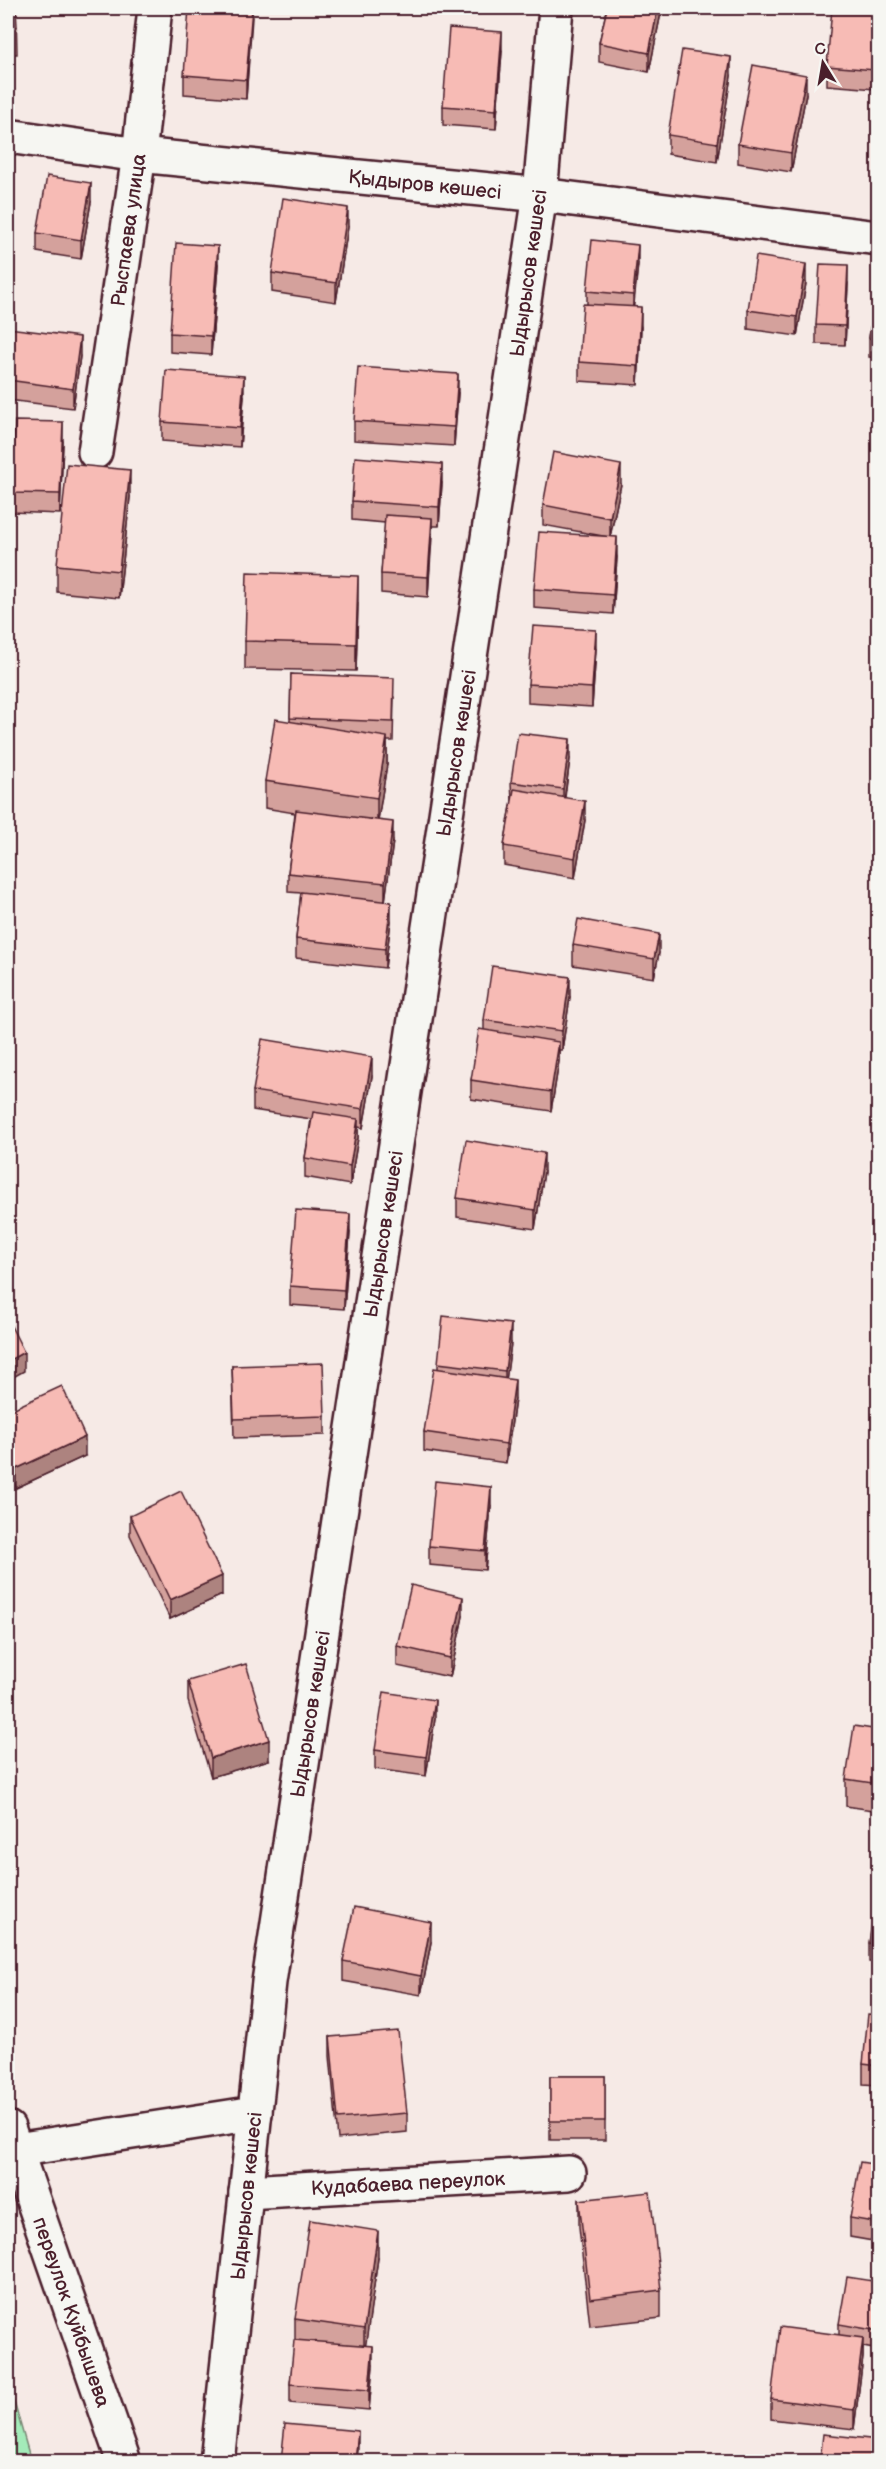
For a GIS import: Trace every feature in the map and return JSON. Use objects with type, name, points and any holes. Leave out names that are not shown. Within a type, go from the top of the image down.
[{"type":"street","name":"Рыспаева улица","points":[[95,452],[139,155],[155,8]]},
{"type":"street","name":"Ыдырысов көшесі","points":[[217,2462],[269,1982],[540,195],[556,8]]},
{"type":"street","name":"Қыдыров көшесі","points":[[8,136],[139,155],[540,195],[879,238]]},
{"type":"street","points":[[12,2139],[255,2113]]},
{"type":"street","name":"переулок Куйбышева","points":[[12,2139],[124,2462]]},
{"type":"street","name":"Кудабаева переулок","points":[[246,2192],[569,2173]]},
{"type":"green space","points":[[8,2381],[31,2461],[8,2461]]},
{"type":"building","points":[[8,8],[16,8],[17,27],[8,27]]},
{"type":"building","points":[[189,8],[252,8],[246,80],[184,75]]},
{"type":"building","points":[[607,8],[658,8],[649,53],[599,43]]},
{"type":"building","points":[[832,8],[879,8],[875,70],[827,66]]},
{"type":"building","points":[[449,28],[502,32],[496,110],[443,106]]},
{"type":"building","points":[[682,50],[731,57],[717,143],[668,135]]},
{"type":"building","points":[[753,65],[806,75],[791,153],[738,144]]},
{"type":"building","points":[[47,176],[91,183],[81,240],[37,233]]},
{"type":"building","points":[[283,198],[348,208],[336,283],[272,273]]},
{"type":"building","points":[[592,240],[638,245],[633,295],[587,291]]},
{"type":"building","points":[[176,243],[218,246],[211,336],[170,333]]},
{"type":"building","points":[[756,256],[806,264],[797,317],[748,310]]},
{"type":"building","points":[[820,264],[848,265],[845,326],[816,325]]},
{"type":"building","points":[[879,272],[879,339],[869,338]]},
{"type":"building","points":[[583,304],[641,307],[638,366],[579,362]]},
{"type":"building","points":[[8,328],[80,337],[73,389],[8,380]]},
{"type":"building","points":[[358,367],[458,374],[454,427],[354,421]]},
{"type":"building","points":[[166,370],[244,376],[240,428],[162,422]]},
{"type":"building","points":[[15,421],[63,422],[60,494],[12,493]]},
{"type":"building","points":[[553,452],[621,465],[610,518],[543,505]]},
{"type":"building","points":[[355,457],[442,464],[439,507],[352,501]]},
{"type":"building","points":[[67,464],[130,470],[119,571],[57,565]]},
{"type":"building","points":[[385,515],[432,518],[428,577],[381,574]]},
{"type":"building","points":[[539,532],[617,537],[613,595],[534,589]]},
{"type":"building","points":[[247,572],[358,576],[356,644],[245,641]]},
{"type":"building","points":[[533,626],[596,630],[592,688],[528,684]]},
{"type":"building","points":[[291,674],[394,678],[393,722],[290,718]]},
{"type":"building","points":[[275,719],[387,737],[377,798],[265,781]]},
{"type":"building","points":[[518,733],[570,739],[563,789],[511,782]]},
{"type":"building","points":[[514,789],[585,801],[575,858],[504,846]]},
{"type":"building","points":[[296,810],[393,822],[385,883],[288,873]]},
{"type":"building","points":[[301,892],[391,902],[385,949],[296,939]]},
{"type":"building","points":[[578,919],[659,934],[654,959],[573,945]]},
{"type":"building","points":[[492,966],[570,977],[562,1031],[484,1020]]},
{"type":"building","points":[[479,1029],[559,1042],[551,1092],[471,1080]]},
{"type":"building","points":[[262,1039],[372,1057],[363,1109],[253,1091]]},
{"type":"building","points":[[313,1112],[358,1119],[350,1166],[305,1158]]},
{"type":"building","points":[[466,1140],[544,1153],[535,1210],[457,1198]]},
{"type":"building","points":[[296,1210],[350,1214],[344,1290],[290,1286]]},
{"type":"building","points":[[443,1316],[511,1324],[505,1371],[438,1363]]},
{"type":"building","points":[[8,1320],[24,1352],[8,1361]]},
{"type":"building","points":[[323,1363],[325,1416],[234,1419],[232,1366]]},
{"type":"building","points":[[434,1368],[515,1380],[506,1444],[424,1432]]},
{"type":"building","points":[[62,1386],[85,1437],[16,1469],[8,1451],[8,1411]]},
{"type":"building","points":[[435,1481],[491,1487],[485,1551],[429,1546]]},
{"type":"building","points":[[181,1491],[222,1576],[170,1600],[130,1516]]},
{"type":"building","points":[[411,1585],[463,1597],[450,1658],[397,1646]]},
{"type":"building","points":[[246,1664],[269,1740],[211,1758],[188,1681]]},
{"type":"building","points":[[384,1692],[435,1700],[426,1757],[375,1750]]},
{"type":"building","points":[[854,1726],[879,1730],[879,1784],[846,1779]]},
{"type":"building","points":[[876,1894],[879,1894],[879,1944],[869,1943]]},
{"type":"building","points":[[354,1907],[431,1922],[421,1976],[343,1961]]},
{"type":"building","points":[[868,2014],[879,2015],[879,2066],[863,2064]]},
{"type":"building","points":[[398,2031],[407,2113],[338,2119],[330,2037]]},
{"type":"building","points":[[550,2076],[605,2076],[605,2121],[550,2121]]},
{"type":"building","points":[[860,2162],[879,2165],[879,2223],[850,2218]]},
{"type":"building","points":[[650,2192],[661,2290],[590,2299],[579,2200]]},
{"type":"building","points":[[310,2220],[378,2231],[364,2329],[295,2319]]},
{"type":"building","points":[[847,2277],[879,2282],[879,2331],[839,2324]]},
{"type":"building","points":[[780,2327],[863,2338],[854,2410],[771,2399]]},
{"type":"building","points":[[294,2340],[373,2346],[369,2390],[290,2384]]},
{"type":"building","points":[[285,2424],[358,2431],[355,2462],[281,2462]]},
{"type":"building","points":[[823,2434],[879,2440],[879,2462],[820,2462]]}]
